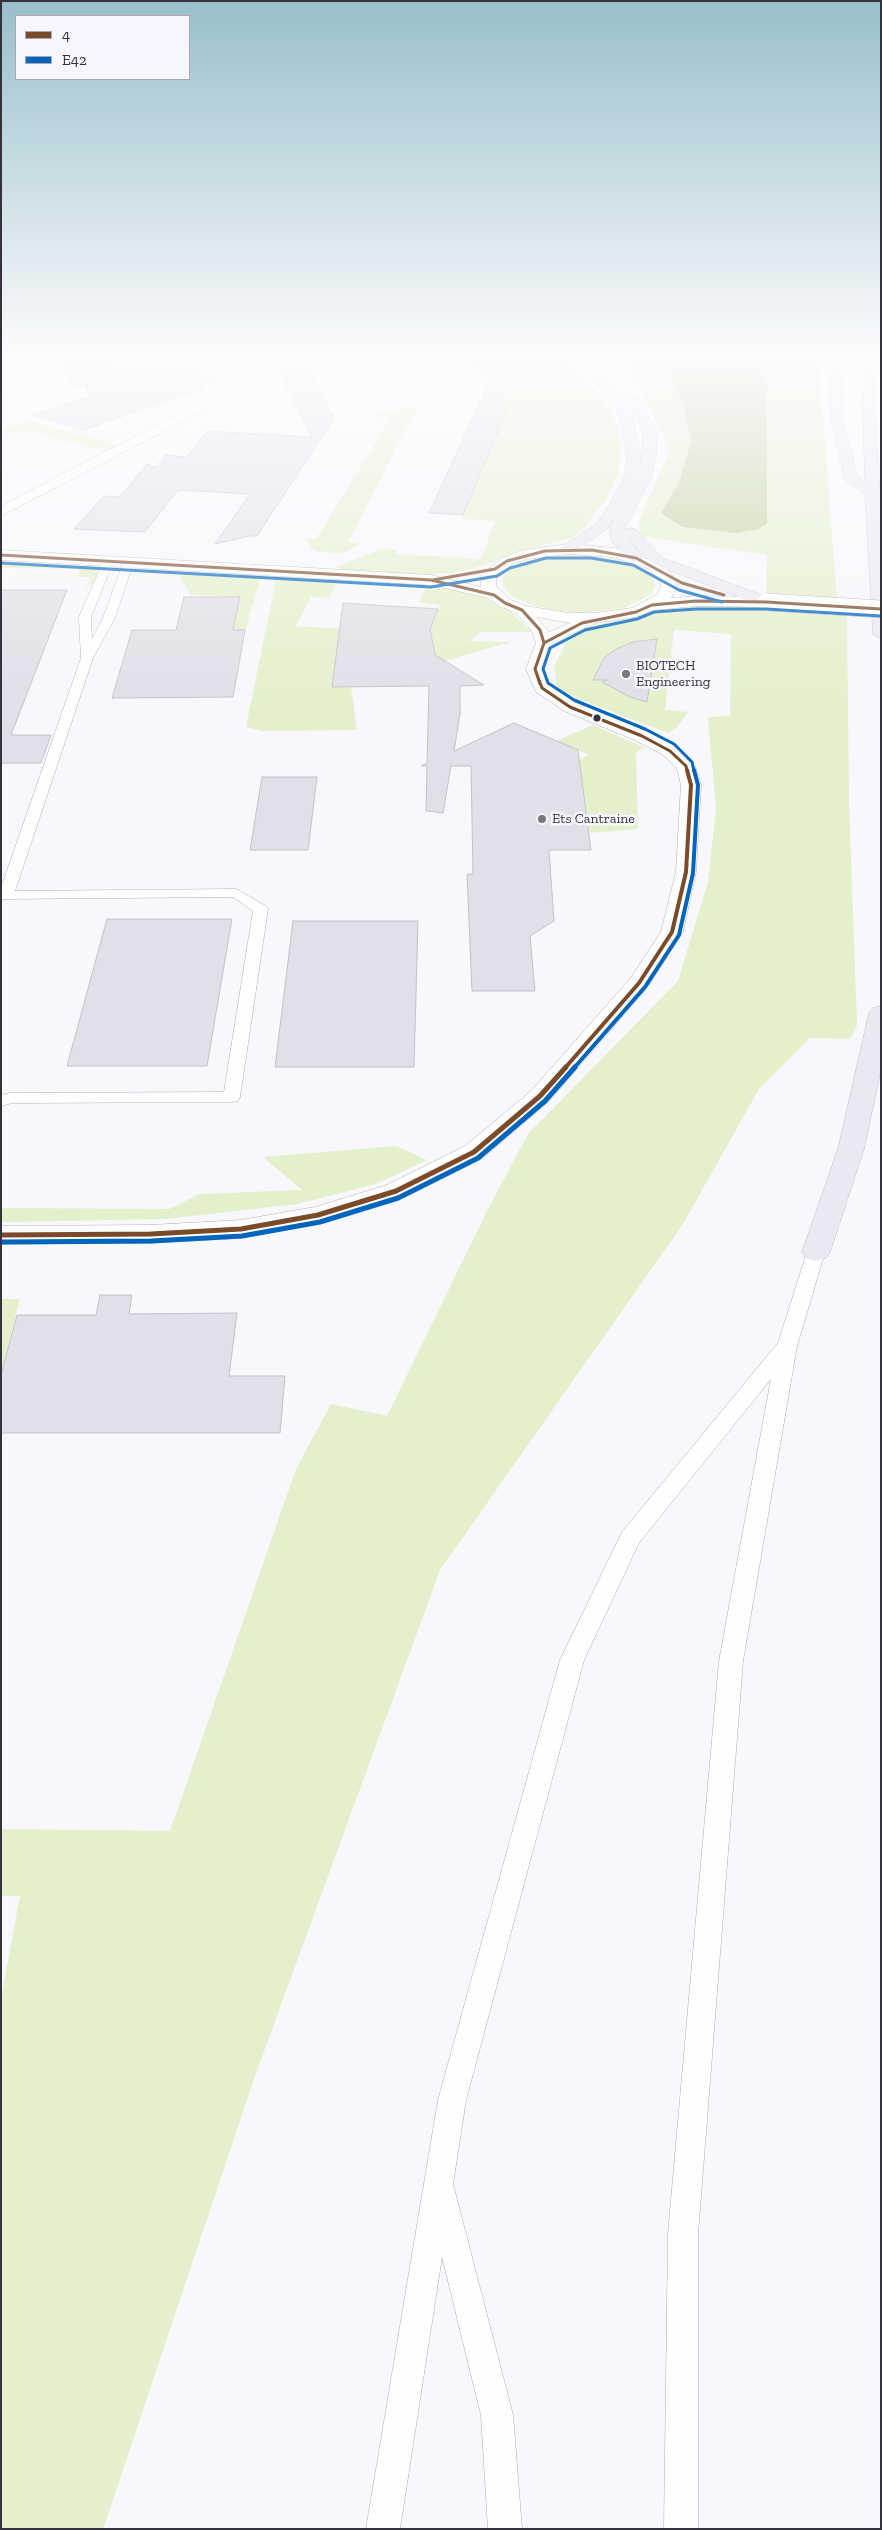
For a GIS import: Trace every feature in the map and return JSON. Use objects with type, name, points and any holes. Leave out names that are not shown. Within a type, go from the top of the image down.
[{"type":"highway","points":[[568,549],[601,527],[612,512],[631,478],[632,470]]},
{"type":"highway","points":[[636,558],[620,542],[616,529],[644,478],[645,470]]},
{"type":"highway","points":[[849,470],[852,480],[872,491]]},
{"type":"highway","points":[[871,470],[881,634]]},
{"type":"highway","points":[[626,513],[630,531],[658,561],[685,573],[766,602]]},
{"type":"highway","points":[[816,1252],[851,1149],[881,1012]]},
{"type":"street","points":[[1,512],[81,470]]},
{"type":"street","points":[[766,602],[700,590],[665,576],[654,566],[636,558],[600,551],[568,549],[524,555],[507,561],[494,569],[488,577],[488,586],[505,603],[522,610],[544,615],[595,618],[630,613],[652,606],[696,601],[766,602],[881,609]]},
{"type":"street","points":[[1,555],[431,580],[494,594]]},
{"type":"street","points":[[431,580],[494,569]]},
{"type":"street","points":[[652,606],[665,596],[669,586],[665,576]]},
{"type":"street","points":[[1,1235],[151,1234],[241,1229],[318,1215],[396,1191],[474,1152],[540,1096],[639,983],[672,932],[686,872],[692,785],[686,766],[670,751],[642,736],[570,707],[542,688],[535,669],[544,643],[540,630],[522,610]]},
{"type":"street","points":[[544,643],[561,632],[595,618]]},
{"type":"lane","points":[[87,658],[85,617],[108,562]]},
{"type":"lane","points":[[1,1101],[10,1098],[232,1097],[261,909],[236,893],[4,895],[87,658],[109,618],[128,563]]},
{"type":"lane","points":[[681,2529],[683,2234],[732,1661],[786,1346],[816,1252]]},
{"type":"lane","points":[[383,2529],[437,2179],[452,2100],[572,1660],[630,1538],[786,1346]]},
{"type":"lane","points":[[437,2179],[497,2415],[505,2529]]},
{"type":"shaded area","points":[[359,470],[385,470],[348,542],[362,543],[341,554],[314,551],[306,539],[316,539]]},
{"type":"shaded area","points":[[482,470],[618,470],[606,500],[580,532],[572,538],[522,550],[482,566],[456,572],[426,575],[340,571],[337,567],[381,549],[396,550],[395,554],[481,559],[495,521],[463,519]]},
{"type":"shaded area","points":[[661,470],[827,470],[837,600],[766,596],[767,555],[639,536],[639,521]]},
{"type":"shaded area","points":[[683,470],[767,470],[767,523],[759,529],[736,533],[682,527],[661,513],[679,483]]},
{"type":"shaded area","points":[[570,554],[610,557],[643,569],[652,577],[655,585],[652,594],[625,608],[581,613],[558,611],[531,605],[511,596],[503,586],[503,576],[511,568],[526,561]]},
{"type":"shaded area","points":[[1,562],[97,568],[99,581],[86,587],[90,577],[78,577],[80,569],[1,568]]},
{"type":"shaded area","points":[[177,572],[261,578],[245,630],[233,630],[240,597],[191,595]]},
{"type":"shaded area","points":[[276,579],[339,580],[329,598],[311,597],[296,626],[427,634],[440,605],[419,603],[426,586],[461,586],[494,595],[532,632],[481,632],[469,641],[511,642],[444,661],[435,655],[434,651],[332,687],[351,687],[357,730],[263,731],[246,727]]},
{"type":"shaded area","points":[[696,601],[766,609],[847,614],[849,804],[857,1025],[850,1039],[810,1038],[759,1089],[683,1224],[440,1570],[255,2076],[103,2529],[1,2529],[1,1999],[20,1896],[1,1896],[1,1829],[170,1831],[296,1469],[331,1404],[387,1416],[488,1209],[528,1134],[678,981],[708,882],[716,809],[708,717],[730,716],[731,634],[674,630],[665,710],[688,712],[676,728],[668,733],[558,691],[554,666],[569,638],[577,629],[659,612]]},
{"type":"shaded area","points":[[593,725],[645,748],[636,752],[638,829],[590,833],[579,760],[589,755],[556,741]]},
{"type":"shaded area","points":[[396,1146],[427,1160],[376,1184],[297,1204],[166,1219],[1,1222],[1,1208],[169,1209],[199,1194],[302,1190],[263,1157]]},
{"type":"shaded area","points":[[1,1299],[20,1299],[1,1375]]},
{"type":"building","points":[[142,470],[300,470],[257,536],[215,544],[250,494],[178,490],[145,532],[74,529],[104,496],[120,497]]},
{"type":"building","points":[[449,470],[482,470],[463,515],[429,513]]},
{"type":"building","points":[[1,590],[67,590],[11,735],[51,735],[41,763],[1,763]]},
{"type":"building","points":[[184,597],[240,597],[233,630],[245,630],[233,697],[112,698],[132,630],[176,630]]},
{"type":"building","points":[[343,603],[438,609],[430,629],[435,655],[484,685],[460,686],[460,714],[454,751],[514,723],[578,750],[591,850],[549,850],[554,921],[530,936],[535,991],[472,991],[467,874],[473,874],[471,766],[451,766],[443,813],[426,811],[427,766],[421,766],[427,763],[429,686],[332,687]]},
{"type":"building","name":"BIOTECH Engineering","points":[[657,639],[647,702],[630,697],[602,682],[607,680],[593,680],[604,658],[616,649],[633,642]]},
{"type":"building","points":[[262,777],[317,777],[308,850],[250,850]]},
{"type":"building","points":[[107,919],[232,919],[207,1066],[67,1066]]},
{"type":"building","points":[[293,921],[418,921],[414,1067],[275,1067]]},
{"type":"building","points":[[100,1295],[132,1295],[129,1314],[237,1313],[229,1376],[285,1376],[280,1433],[1,1433],[1,1375],[17,1315],[96,1315]]},
{"type":"transit line","name":"4","points":[[433,580],[495,569],[507,561],[545,551],[592,550],[636,558],[682,583],[724,595]]},
{"type":"transit line","name":"4","points":[[1,555],[431,580],[494,595],[505,603],[522,610],[540,630],[544,643],[535,669],[542,688],[570,707],[642,736],[670,751],[686,766],[691,785],[686,872],[672,932],[639,983],[540,1096],[474,1152],[396,1191],[318,1215],[241,1229],[151,1234],[1,1235]]},
{"type":"transit line","name":"E42","points":[[1,563],[431,587],[497,576],[510,568],[546,558],[591,558],[633,565],[679,590],[722,602]]},
{"type":"transit line","name":"4","points":[[540,684],[535,669],[544,643],[582,623],[636,612],[652,605],[696,601],[766,602],[881,609]]},
{"type":"transit line","name":"E42","points":[[1,1242],[151,1241],[242,1236],[320,1222],[398,1198],[478,1158],[545,1101],[645,987],[679,935],[693,873],[698,785],[692,762],[674,744],[645,729],[574,700],[548,683],[543,669],[550,648],[585,630],[637,619],[654,612],[696,609],[766,609],[881,616]]},
{"type":"place","name":"BIOTECH Engineering","points":[[626,674]]},
{"type":"place","name":"Ets Cantraine","points":[[542,819]]}]
